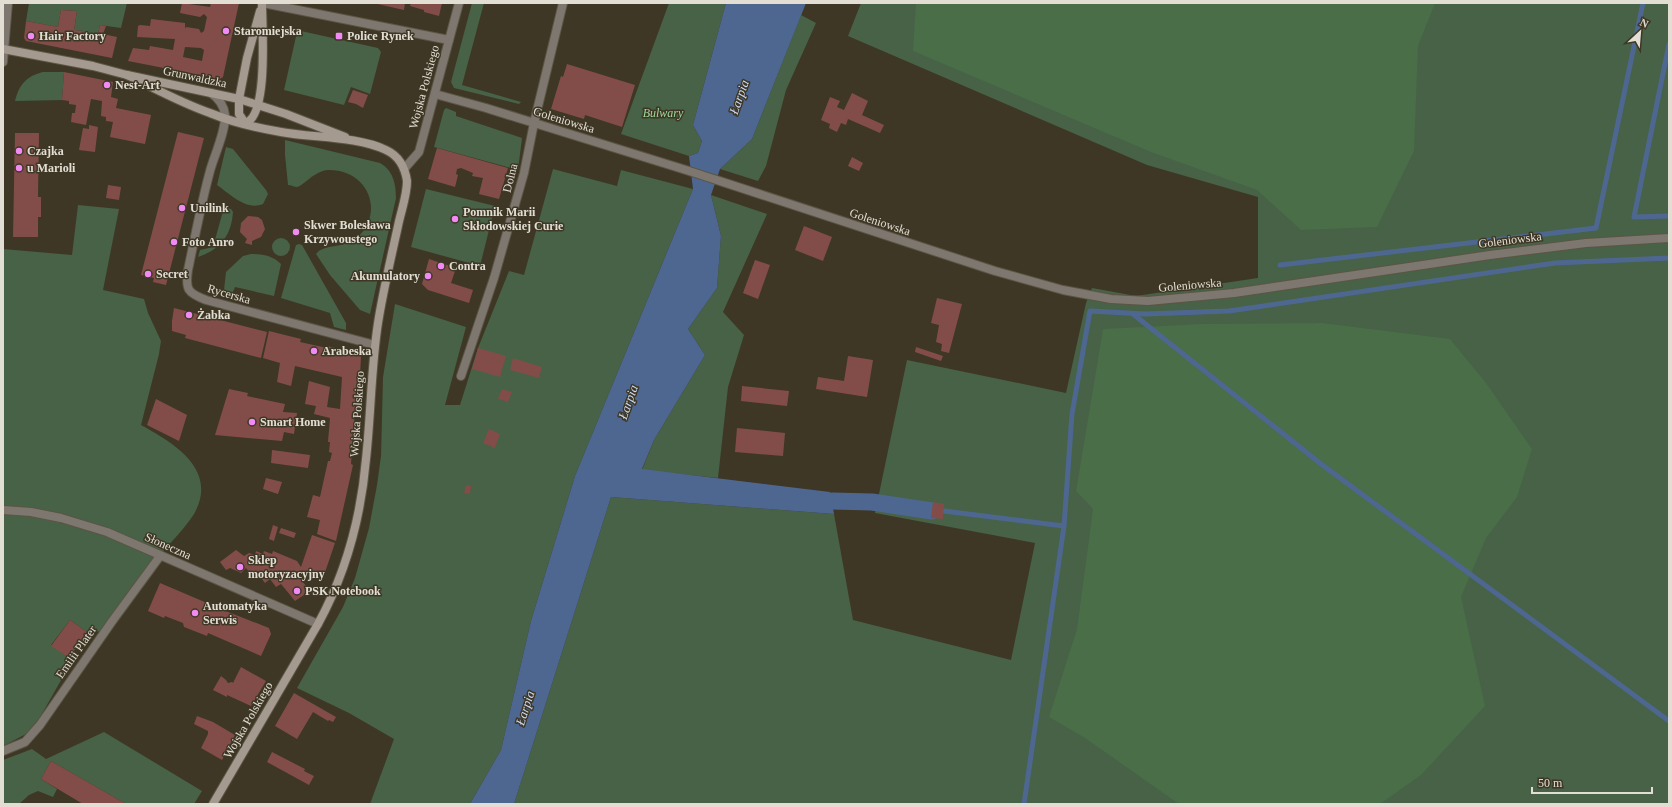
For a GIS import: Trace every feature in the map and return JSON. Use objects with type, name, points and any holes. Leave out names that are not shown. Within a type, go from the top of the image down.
[{"type":"street","points":[[3,62],[8,3]]},
{"type":"street","points":[[262,3],[449,40]]},
{"type":"street","points":[[262,3],[263,60],[258,104],[253,118],[245,123],[239,114],[239,99],[247,58],[262,3]]},
{"type":"street","name":"Wojska Polskiego","points":[[213,804],[318,624],[342,572],[360,504],[367,458],[375,345],[382,298],[406,187],[404,169],[419,152],[459,3]]},
{"type":"street","name":"Dolna","points":[[461,376],[494,278],[524,173],[560,4]]},
{"type":"street","name":"Grunwaldzka","points":[[4,49],[93,66],[258,104],[356,142],[387,150],[397,158],[404,169]]},
{"type":"street","name":"Grunwaldzka","points":[[127,75],[197,108],[225,118],[281,132],[356,142]]},
{"type":"street","points":[[210,92],[217,97],[220,102],[224,109],[225,118]]},
{"type":"street","name":"Goleniowska","points":[[435,94],[686,170],[995,271],[1063,290],[1111,299],[1148,301],[1234,293],[1490,255],[1586,243],[1669,238]]},
{"type":"street","name":"Rycerska","points":[[225,118],[219,149],[207,184],[188,270],[186,284],[189,290],[196,296],[206,300],[375,345]]},
{"type":"street","name":"Słoneczna","points":[[3,510],[30,512],[82,524],[107,532],[318,624]]},
{"type":"street","name":"Emilii Plater","points":[[3,751],[25,742],[40,724],[160,556]]},
{"type":"green space","points":[[29,3],[127,3],[121,28],[100,25],[97,38],[82,35],[83,31],[74,30],[77,11],[61,10],[58,27],[26,21]]},
{"type":"green space","points":[[472,3],[484,3],[462,85],[521,102],[519,104],[454,88],[451,82]]},
{"type":"green space","name":"Bulwary","points":[[669,3],[726,3],[693,125],[702,141],[698,153],[689,156],[621,134]]},
{"type":"green space","points":[[861,3],[1669,3],[1669,804],[514,804],[611,497],[834,514],[853,620],[1011,660],[1035,543],[875,513],[907,360],[1066,393],[1086,303],[1092,288],[1136,296],[1258,278],[1258,197],[1147,165],[848,36]]},
{"type":"green space","points":[[916,3],[1435,3],[1418,46],[1414,151],[1377,227],[1301,230],[1257,190],[1151,152],[913,51]]},
{"type":"green space","points":[[801,15],[816,23],[786,90],[766,166],[758,181],[720,169],[752,139]]},
{"type":"green space","points":[[301,31],[378,48],[381,52],[370,94],[351,87],[344,105],[284,90],[297,32]]},
{"type":"green space","points":[[43,72],[64,72],[62,100],[15,101],[21,85],[28,78]]},
{"type":"green space","points":[[446,108],[456,112],[456,116],[522,138],[518,170],[434,147],[444,110]]},
{"type":"green space","points":[[285,140],[380,163],[391,173],[396,198],[370,314],[360,310],[330,275],[316,254],[324,248],[347,244],[357,238],[366,227],[370,216],[371,204],[368,194],[362,184],[353,176],[342,172],[328,170],[318,173],[299,186],[296,187],[288,185]]},
{"type":"green space","points":[[226,147],[233,149],[266,190],[268,194],[263,204],[257,206],[244,203],[217,185]]},
{"type":"green space","points":[[553,169],[617,186],[621,170],[693,189],[575,476],[531,621],[501,750],[470,804],[370,804],[394,739],[349,713],[297,688],[343,607],[355,578],[369,528],[381,456],[383,377],[395,304],[466,327],[445,405],[460,405],[478,348],[509,271],[524,275]]},
{"type":"green space","points":[[426,189],[495,206],[480,266],[411,247]]},
{"type":"green space","points":[[711,195],[767,214],[723,312],[744,335],[728,387],[718,478],[642,470],[654,440],[705,355],[688,329],[717,288],[721,236]]},
{"type":"green space","points":[[78,205],[119,209],[103,290],[144,299],[148,313],[161,341],[141,425],[167,440],[179,449],[189,460],[197,471],[201,484],[200,498],[194,514],[161,554],[106,631],[87,632],[70,620],[51,645],[69,658],[64,675],[39,719],[26,734],[3,746],[3,249],[72,255]]},
{"type":"green space","points":[[227,208],[231,209],[233,212],[227,235],[219,246],[198,257],[200,250],[213,247],[223,211]]},
{"type":"green space","points":[[277,238],[285,238],[290,243],[288,254],[285,256],[277,256],[272,251],[272,243]]},
{"type":"green space","points":[[296,245],[302,245],[346,323],[346,330],[334,327],[330,313],[281,298]]},
{"type":"green space","points":[[251,254],[268,256],[281,264],[274,296],[235,287],[230,299],[224,290],[226,272],[243,256]]},
{"type":"green space","points":[[1322,323],[1450,339],[1486,383],[1532,449],[1517,497],[1486,538],[1461,597],[1485,706],[1421,775],[1380,804],[1179,804],[1085,738],[1049,717],[1077,629],[1093,509],[1076,491],[1103,329],[1203,324]]},
{"type":"green space","points":[[104,732],[202,791],[194,804],[126,804],[51,761],[41,779],[57,789],[53,797],[38,791],[29,795],[19,804],[3,804],[3,760],[32,749],[46,759]]},
{"type":"water","name":"Łarpia","points":[[726,3],[806,3],[752,139],[720,169],[711,195],[721,236],[717,288],[688,329],[705,355],[654,440],[642,469],[830,492],[834,514],[611,497],[514,804],[470,804],[501,750],[531,621],[575,476],[693,189],[689,156],[698,153],[702,141],[693,125]]},
{"type":"building","points":[[182,3],[210,7],[211,3],[239,3],[223,77],[220,79],[128,61],[133,48],[149,50],[150,46],[173,50],[175,39],[137,37],[138,26],[150,26],[151,19],[185,23],[185,29],[186,27],[199,29],[201,33],[204,31],[207,17],[204,14],[200,17],[180,13]],"holes":[[[185,47],[201,48],[204,50],[202,61],[183,57]]]},
{"type":"building","points":[[373,3],[405,3],[404,10]]},
{"type":"building","points":[[411,3],[442,3],[439,16],[410,6]]},
{"type":"building","points":[[61,10],[77,11],[74,30],[83,31],[82,35],[97,38],[100,25],[106,26],[103,34],[117,37],[112,58],[26,41],[24,38],[26,21],[58,27]]},
{"type":"building","points":[[567,64],[635,85],[622,127],[585,115],[584,119],[551,109],[561,76],[563,77]]},
{"type":"building","points":[[64,72],[113,82],[111,97],[118,99],[116,108],[151,115],[145,144],[110,137],[113,122],[106,121],[106,117],[101,116],[102,101],[91,99],[86,125],[71,122],[72,113],[75,113],[76,105],[69,104],[69,101],[62,100]]},
{"type":"building","points":[[353,90],[368,95],[363,108],[348,102]]},
{"type":"building","points":[[852,93],[868,101],[862,115],[884,125],[880,133],[848,119],[846,125],[841,123],[837,132],[829,128],[830,124],[821,120],[830,97],[840,101],[837,107],[844,110]]},
{"type":"building","points":[[89,125],[98,127],[95,152],[79,150],[83,128],[89,129]]},
{"type":"building","points":[[178,132],[204,138],[166,285],[153,282],[154,278],[141,275]]},
{"type":"building","points":[[15,133],[39,133],[38,197],[41,197],[41,217],[38,217],[38,237],[13,237]]},
{"type":"building","points":[[437,148],[508,168],[499,199],[479,194],[483,178],[472,176],[473,173],[461,168],[457,169],[456,174],[458,175],[455,187],[428,179]]},
{"type":"building","points":[[852,157],[863,163],[859,171],[848,166]]},
{"type":"building","points":[[108,185],[121,187],[119,200],[106,198]]},
{"type":"building","points":[[248,216],[258,217],[262,220],[265,229],[261,237],[252,241],[252,245],[245,243],[247,239],[240,232],[241,223]]},
{"type":"building","points":[[804,226],[832,237],[823,261],[795,250]]},
{"type":"building","points":[[429,259],[456,268],[451,283],[473,290],[469,303],[428,290],[422,284]]},
{"type":"building","points":[[755,260],[770,265],[758,299],[743,293]]},
{"type":"building","points":[[937,298],[962,304],[949,353],[941,351],[942,344],[936,342],[939,325],[931,323]]},
{"type":"building","points":[[174,308],[267,332],[261,358],[185,338],[186,335],[172,331]]},
{"type":"building","points":[[269,331],[301,339],[300,342],[327,348],[327,346],[359,354],[361,357],[358,411],[355,411],[351,464],[353,465],[336,541],[317,534],[320,520],[307,517],[313,495],[320,497],[328,461],[330,461],[332,453],[329,452],[330,442],[328,442],[330,418],[314,414],[316,406],[305,404],[309,381],[330,387],[327,407],[340,409],[342,377],[295,366],[291,386],[277,382],[280,363],[263,358]]},
{"type":"building","points":[[916,347],[943,356],[941,361],[915,352]]},
{"type":"building","points":[[478,348],[506,356],[500,377],[472,369]]},
{"type":"building","points":[[848,356],[873,360],[867,397],[816,389],[818,377],[844,381]]},
{"type":"building","points":[[513,358],[542,367],[539,378],[510,370]]},
{"type":"building","points":[[742,386],[789,391],[787,406],[741,401]]},
{"type":"building","name":"Smart Home","points":[[229,389],[248,393],[247,396],[285,404],[283,412],[297,413],[294,434],[284,432],[282,441],[215,435]]},
{"type":"building","points":[[502,389],[512,392],[508,402],[498,399]]},
{"type":"building","points":[[156,399],[187,415],[179,441],[147,425]]},
{"type":"building","points":[[737,428],[785,433],[783,456],[735,452]]},
{"type":"building","points":[[489,429],[500,434],[495,448],[483,443]]},
{"type":"building","points":[[272,450],[310,455],[308,468],[271,463]]},
{"type":"building","points":[[266,478],[282,482],[278,494],[263,489]]},
{"type":"building","points":[[466,485],[471,486],[470,494],[464,493]]},
{"type":"building","points":[[933,502],[944,504],[943,519],[931,518]]},
{"type":"building","points":[[273,525],[278,527],[274,541],[269,539]]},
{"type":"building","points":[[281,528],[296,533],[294,538],[279,533]]},
{"type":"building","points":[[312,535],[335,543],[322,581],[308,576],[302,581],[310,591],[295,601],[281,584],[276,587],[270,579],[265,583],[258,574],[253,577],[246,568],[241,573],[230,568],[226,570],[220,562],[236,550],[244,556],[249,553],[255,555],[256,551],[263,554],[264,551],[272,554],[273,551],[297,561],[301,567]]},
{"type":"building","points":[[160,583],[214,606],[217,605],[218,608],[269,628],[271,634],[261,656],[208,633],[207,636],[184,627],[183,623],[165,616],[164,618],[148,611]]},
{"type":"building","points":[[70,620],[87,632],[69,658],[51,646]]},
{"type":"building","points":[[241,667],[266,681],[251,706],[213,690],[221,676],[228,683],[233,683]]},
{"type":"building","points":[[294,693],[336,717],[333,722],[328,721],[313,712],[297,739],[275,726]]},
{"type":"building","points":[[197,716],[213,722],[235,735],[222,760],[201,748],[208,731],[194,724]]},
{"type":"building","points":[[272,752],[305,769],[304,771],[314,776],[309,785],[267,762]]},
{"type":"building","points":[[51,761],[126,804],[83,804],[41,779]]},
{"type":"waterway","points":[[1280,265],[1596,228],[1643,3]]},
{"type":"waterway","points":[[1669,44],[1634,217],[1669,216]]},
{"type":"waterway","points":[[944,511],[1064,526],[1072,414],[1090,311],[1145,314],[1229,311],[1555,263],[1669,258]]},
{"type":"waterway","points":[[1133,314],[1321,464],[1669,721]]},
{"type":"waterway","points":[[832,501],[872,502],[932,511]]},
{"type":"waterway","points":[[1024,804],[1064,526]]},
{"type":"place","name":"Staromiejska","points":[[226,31]]},
{"type":"place","name":"Hair Factory","points":[[31,36]]},
{"type":"place","name":"Police Rynek","points":[[339,36]]},
{"type":"place","name":"Nest-Art","points":[[107,85]]},
{"type":"place","name":"Czajka","points":[[19,151]]},
{"type":"place","name":"u Marioli","points":[[19,168]]},
{"type":"place","name":"Unilink","points":[[182,208]]},
{"type":"place","name":"Pomnik Marii Skłodowskiej Curie","points":[[455,219]]},
{"type":"place","name":"Skwer Bolesława Krzywoustego","points":[[296,232]]},
{"type":"place","name":"Foto Anro","points":[[174,242]]},
{"type":"place","name":"Contra","points":[[441,266]]},
{"type":"place","name":"Secret","points":[[148,274]]},
{"type":"place","name":"Akumulatory","points":[[428,276]]},
{"type":"place","name":"Żabka","points":[[189,315]]},
{"type":"place","name":"Arabeska","points":[[314,351]]},
{"type":"place","name":"Smart Home","points":[[252,422]]},
{"type":"place","name":"Sklep motoryzacyjny","points":[[240,567]]},
{"type":"place","name":"PSK Notebook","points":[[297,591]]},
{"type":"place","name":"Automatyka Serwis","points":[[195,613]]}]
